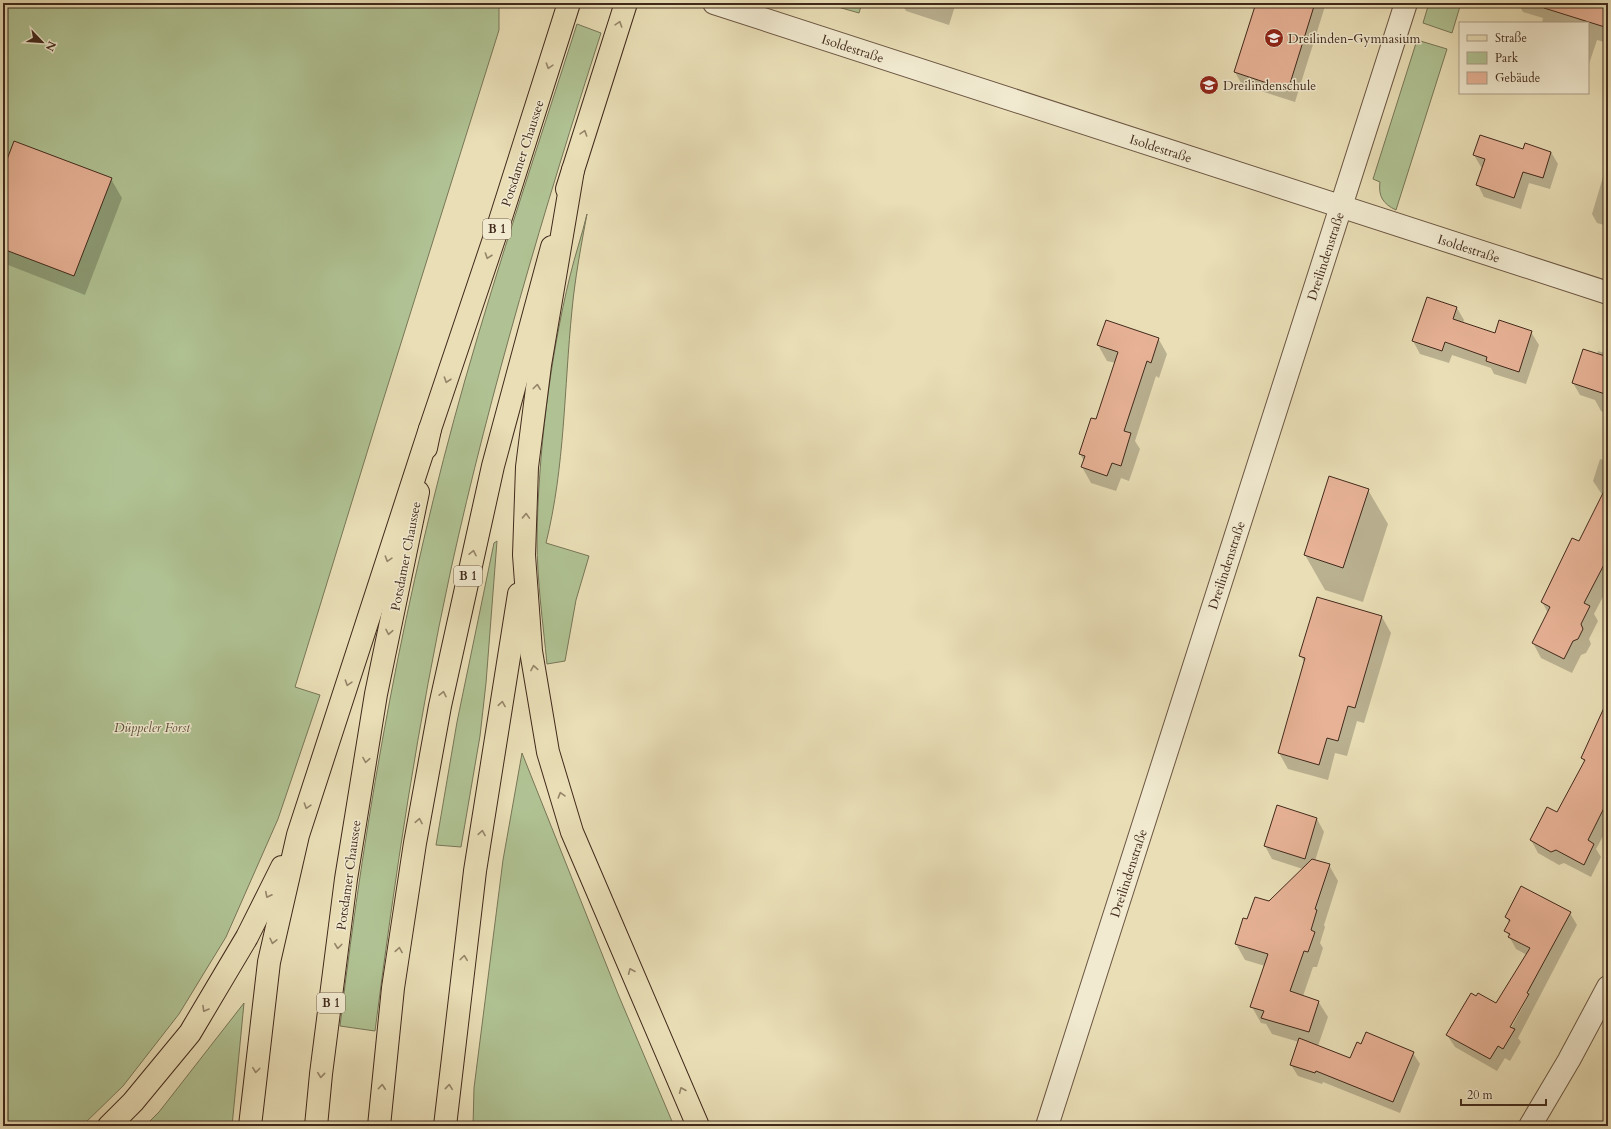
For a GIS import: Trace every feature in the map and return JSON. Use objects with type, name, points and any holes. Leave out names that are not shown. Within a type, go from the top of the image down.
[{"type":"main road","name":"Potsdamer Chaussee","points":[[316,1126],[321,1074],[347,872],[376,694],[430,429],[496,232],[568,3]]},
{"type":"main road","name":"B 1","points":[[379,1126],[394,981],[415,843],[440,706],[492,466],[573,170],[626,3]]},
{"type":"main road","points":[[573,170],[540,365],[527,467],[524,555],[531,651],[548,752],[572,832],[698,1126]]},
{"type":"main road","points":[[250,1126],[268,962],[298,835],[430,429]]},
{"type":"main road","points":[[445,1126],[475,871],[524,555]]},
{"type":"main road","points":[[109,1126],[133,1102],[190,1033],[247,937],[298,835]]},
{"type":"street","name":"Isoldestraße","points":[[714,3],[1608,293]]},
{"type":"street","name":"Dreilindenstraße","points":[[1047,1126],[1406,3]]},
{"type":"street","points":[[1530,1126],[1569,1060],[1608,987]]},
{"type":"green space","name":"Düppeler Forst","points":[[3,3],[497,3],[499,7],[499,30],[295,687],[320,695],[278,819],[226,937],[179,1014],[123,1086],[82,1126],[3,1126]]},
{"type":"green space","points":[[824,3],[862,3],[859,13]]},
{"type":"green space","points":[[1429,3],[1461,3],[1452,33],[1423,23]]},
{"type":"green space","points":[[577,24],[601,33],[559,166],[501,367],[483,434],[451,569],[428,684],[408,799],[375,1031],[340,1026],[350,944],[375,781],[406,620],[424,539],[443,459],[478,335],[505,246]]},
{"type":"green space","points":[[1417,40],[1447,49],[1396,210],[1382,199],[1380,182],[1373,179]]},
{"type":"green space","points":[[587,214],[573,298],[557,485],[546,543],[589,556],[576,600],[565,661],[547,664],[540,602],[537,555],[540,474],[546,407],[551,373],[563,307]]},
{"type":"green space","points":[[497,541],[486,683],[480,736],[461,847],[436,845],[457,722],[494,543]]},
{"type":"green space","points":[[522,753],[618,994],[674,1126],[473,1126],[474,1088],[503,860]]},
{"type":"green space","points":[[244,1003],[232,1126],[145,1126],[159,1112]]},
{"type":"building","name":"Dreilinden-Gymnasium","points":[[1256,3],[1315,3],[1288,90],[1234,72]]},
{"type":"building","points":[[1545,3],[1608,3],[1608,28],[1589,22],[1544,8]]},
{"type":"building","points":[[1480,135],[1523,149],[1525,143],[1551,152],[1543,178],[1523,172],[1514,198],[1476,185],[1485,159],[1473,155]]},
{"type":"building","points":[[14,141],[112,178],[74,276],[3,249],[3,170]]},
{"type":"building","points":[[1427,297],[1457,307],[1453,319],[1495,333],[1499,320],[1532,331],[1519,372],[1486,361],[1487,357],[1445,342],[1442,351],[1412,341]]},
{"type":"building","points":[[1106,320],[1159,338],[1151,363],[1147,361],[1124,431],[1131,433],[1121,466],[1112,463],[1107,476],[1081,467],[1085,456],[1079,454],[1091,418],[1096,419],[1118,352],[1097,345]]},
{"type":"building","points":[[1583,349],[1608,357],[1608,395],[1572,383]]},
{"type":"building","points":[[1329,476],[1369,489],[1343,568],[1304,555]]},
{"type":"building","points":[[1608,483],[1608,557],[1584,603],[1590,606],[1581,624],[1583,629],[1578,639],[1573,641],[1564,659],[1532,643],[1550,607],[1541,602],[1572,538],[1579,541]]},
{"type":"building","points":[[1317,597],[1382,616],[1355,708],[1348,706],[1338,741],[1327,738],[1319,765],[1278,753],[1305,658],[1299,656]]},
{"type":"building","points":[[1608,699],[1608,800],[1588,840],[1594,844],[1584,865],[1556,850],[1551,852],[1530,840],[1547,807],[1557,812],[1585,760],[1581,758]]},
{"type":"building","points":[[1277,805],[1317,818],[1305,859],[1264,846]]},
{"type":"building","points":[[1312,859],[1330,864],[1315,909],[1317,910],[1311,930],[1315,932],[1308,952],[1304,951],[1290,991],[1319,1001],[1309,1032],[1261,1018],[1264,1011],[1250,1007],[1268,954],[1235,944],[1243,918],[1247,919],[1255,897],[1269,901]]},
{"type":"building","points":[[1521,886],[1571,912],[1527,993],[1529,994],[1510,1027],[1515,1029],[1503,1049],[1498,1046],[1490,1059],[1446,1035],[1471,993],[1476,996],[1478,993],[1496,1003],[1530,948],[1508,937],[1510,934],[1504,931],[1510,920],[1505,917]]},
{"type":"building","points":[[1366,1032],[1414,1052],[1393,1102],[1316,1071],[1315,1073],[1290,1065],[1299,1038],[1350,1058],[1357,1042],[1361,1044]]},
{"type":"place","name":"Dreilinden-Gymnasium","points":[[1274,38]]},
{"type":"place","name":"Dreilindenschule","points":[[1209,85]]}]
